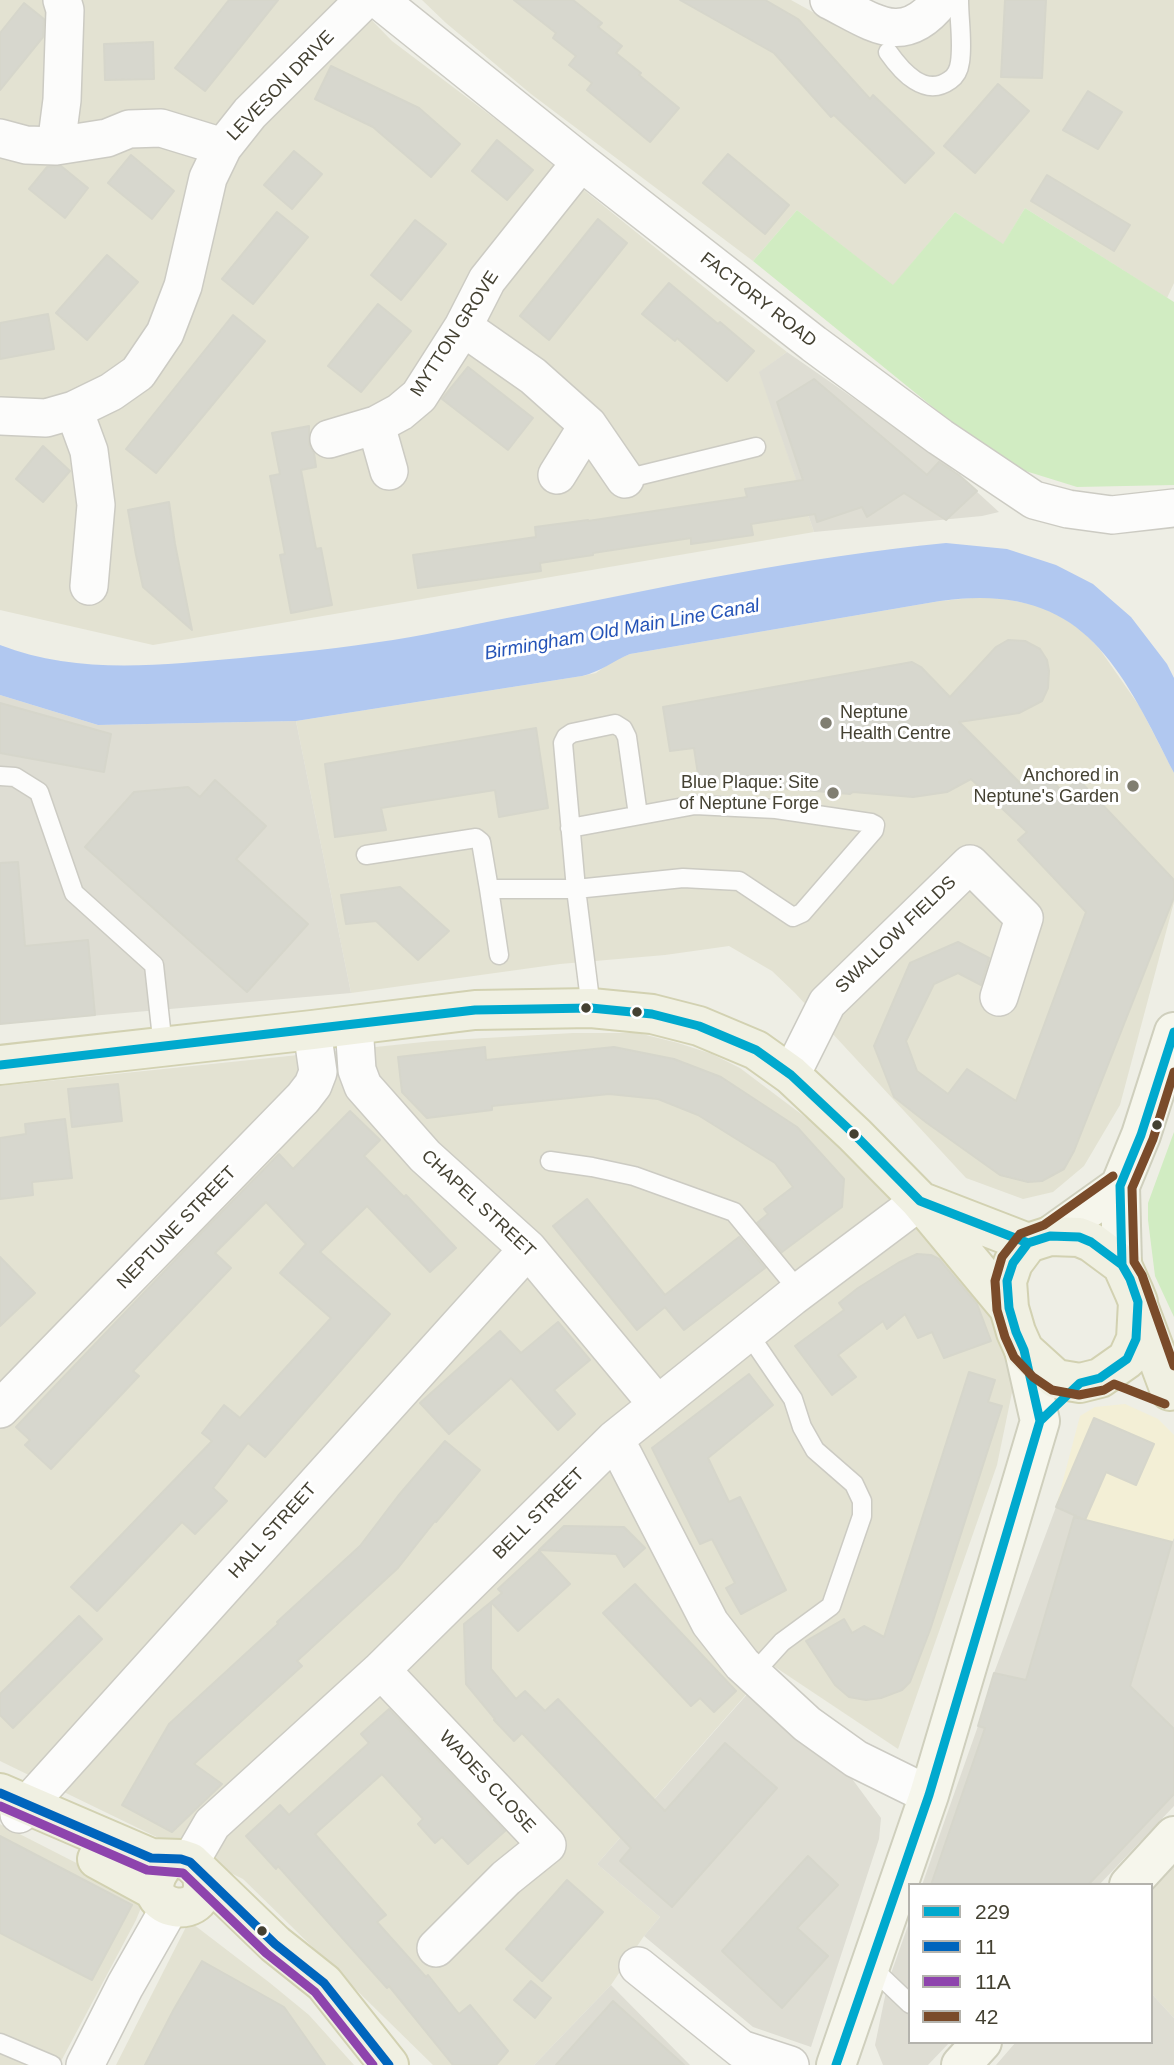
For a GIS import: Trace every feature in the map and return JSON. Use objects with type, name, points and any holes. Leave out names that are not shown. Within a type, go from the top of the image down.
[{"type":"main road","points":[[0,1065],[475,1010],[591,1008],[652,1014],[699,1026],[756,1051],[791,1075],[920,1201],[1009,1308]]},
{"type":"main road","points":[[1122,1265],[1120,1186],[1174,1032]]},
{"type":"main road","points":[[836,2065],[929,1795],[1040,1421],[1024,1350],[1009,1308],[1007,1281],[1013,1263],[1039,1239],[1120,1186]]},
{"type":"main road","points":[[920,1201],[1039,1239],[1079,1237],[1091,1242],[1122,1265],[1130,1279],[1172,1393]]},
{"type":"main road","points":[[1040,1421],[1096,1377],[1127,1359],[1136,1339],[1138,1303]]},
{"type":"main road","points":[[1024,1350],[1056,1380],[1096,1377],[1172,1393]]},
{"type":"main road","points":[[11,1804],[151,1858],[179,1883],[275,1944],[324,1983],[389,2065]]},
{"type":"main road","points":[[1131,1883],[1174,1836]]},
{"type":"street","points":[[56,146],[63,87],[65,10],[62,0]]},
{"type":"street","name":"LEVESON DRIVE","points":[[0,416],[46,418],[74,410],[111,392],[138,373],[165,332],[183,286],[208,178],[223,147],[250,113],[364,0]]},
{"type":"street","name":"FACTORY ROAD","points":[[379,0],[825,352],[940,437],[1034,500],[1068,509],[1112,515],[1174,508]]},
{"type":"street","points":[[829,0],[886,28],[912,26],[941,0]]},
{"type":"street","points":[[0,138],[26,145],[56,146],[107,138],[129,129],[161,128],[223,147]]},
{"type":"street","name":"MYTTON GROVE","points":[[329,439],[376,425],[400,412],[419,396],[463,327],[487,280],[581,162]]},
{"type":"street","points":[[463,327],[533,376],[588,425],[625,479]]},
{"type":"street","points":[[74,410],[89,452],[96,505],[89,586]]},
{"type":"street","points":[[376,425],[388,471]]},
{"type":"street","points":[[557,475],[588,425]]},
{"type":"street","name":"SWALLOW FIELDS","points":[[791,1075],[827,1003],[970,864],[1024,918],[999,997]]},
{"type":"street","name":"CHAPEL STREET","points":[[354,1025],[357,1070],[362,1086],[425,1156],[528,1249],[657,1404]]},
{"type":"street","name":"NEPTUNE STREET","points":[[0,1409],[303,1098],[313,1085],[318,1072],[312,1030]]},
{"type":"street","name":"BELL STREET","points":[[85,2065],[212,1825],[382,1670],[615,1439],[799,1291],[920,1201]]},
{"type":"street","name":"HALL STREET","points":[[11,1804],[528,1249]]},
{"type":"street","points":[[615,1439],[710,1623],[742,1664],[807,1724],[856,1759],[929,1795]]},
{"type":"street","name":"WADES CLOSE","points":[[382,1670],[547,1845],[506,1878],[436,1948]]},
{"type":"street","points":[[638,1966],[741,2049],[790,2065]]},
{"type":"lane","points":[[887,52],[901,70],[924,85],[933,88],[942,86],[956,76],[960,62],[959,0]]},
{"type":"lane","points":[[625,479],[756,447]]},
{"type":"lane","points":[[591,1008],[570,828],[563,743],[566,737],[572,733],[615,724],[623,729],[627,737],[638,815]]},
{"type":"lane","points":[[0,776],[15,777],[39,792],[74,893],[154,965],[163,1047]]},
{"type":"lane","points":[[489,890],[576,889],[683,878],[739,881],[793,917],[802,914],[874,830],[874,825],[871,822],[776,809],[695,805],[570,828]]},
{"type":"lane","points":[[366,855],[476,838],[481,842],[499,955]]},
{"type":"lane","points":[[550,1161],[634,1176],[734,1212],[799,1291]]},
{"type":"lane","points":[[747,1334],[793,1399],[802,1427],[815,1450],[854,1484],[862,1501],[862,1516],[831,1605],[782,1642],[753,1674]]},
{"type":"lane","points":[[870,1966],[908,2002]]},
{"type":"lane","points":[[0,2043],[52,2065]]},
{"type":"shaded area","points":[[0,0],[352,0],[392,41],[506,127],[787,352],[760,372],[814,532],[153,645],[0,610]]},
{"type":"shaded area","points":[[422,0],[791,0],[847,31],[881,38],[959,10],[968,0],[1174,0],[1174,283],[1167,298],[1025,208],[1003,245],[955,212],[893,286],[797,210],[753,261],[531,94]]},
{"type":"shaded area","points":[[787,352],[941,459],[999,512],[982,516],[814,532],[759,372]]},
{"type":"shaded area","points":[[983,597],[1039,606],[1083,631],[1101,651],[1140,707],[1174,773],[1174,902],[1120,1105],[1084,1166],[1053,1192],[1023,1199],[966,1178],[795,993],[772,971],[729,946],[665,955],[560,964],[351,993],[296,721],[582,676],[596,673],[613,661],[630,654],[940,601]]},
{"type":"shaded area","points":[[0,695],[98,725],[296,721],[351,993],[0,1024]]},
{"type":"shaded area","points":[[573,1033],[638,1033],[712,1054],[740,1068],[825,1132],[884,1194],[974,1275],[1016,1373],[997,1465],[898,1749],[772,1665],[597,1864],[660,1917],[611,1985],[534,2065],[433,2065],[243,1879],[0,1761],[0,1086],[433,1041]]},
{"type":"shaded area","points":[[1125,1404],[1158,1419],[1174,1435],[1172,1542],[1085,1520],[1056,1507],[1080,1416],[1095,1407]]},
{"type":"shaded area","points":[[1056,1507],[1085,1520],[1172,1542],[1174,1538],[1174,1806],[1101,1883],[923,1883],[994,1673]]},
{"type":"shaded area","points":[[750,1691],[850,1776],[881,1818],[879,1839],[811,2047],[753,2027],[644,1936],[660,1917],[597,1864]]},
{"type":"shaded area","points":[[0,1824],[145,1898],[59,2065],[0,2065]]},
{"type":"shaded area","points":[[1174,1866],[1174,2018],[1153,1995],[1153,1890]]},
{"type":"shaded area","points":[[189,1921],[309,2015],[354,2065],[116,2065]]},
{"type":"shaded area","points":[[908,1926],[908,2044],[948,2044],[928,2065],[883,2065],[875,2045],[888,1982]]},
{"type":"shaded area","points":[[611,1985],[690,2065],[534,2065]]},
{"type":"shaded area","points":[[1153,1995],[1174,2018],[1174,2065],[996,2065],[1014,2044],[1153,2044]]},
{"type":"green space","points":[[1025,208],[1174,302],[1174,485],[1077,487],[1003,464],[753,261],[797,210],[893,285],[955,212],[1003,244]]},
{"type":"green space","points":[[1174,1132],[1174,1317],[1155,1276],[1148,1203]]},
{"type":"water","name":"Birmingham Old Main Line Canal","points":[[946,543],[1007,549],[1056,565],[1093,584],[1131,617],[1167,664],[1174,678],[1174,773],[1134,697],[1113,665],[1089,638],[1062,618],[1028,604],[988,598],[940,601],[630,654],[582,676],[296,721],[98,725],[0,695],[0,645],[58,661],[119,665],[180,663],[298,652],[409,637],[839,556]]},
{"type":"building","points":[[229,0],[278,0],[205,91],[175,68]]},
{"type":"building","points":[[514,0],[573,0],[602,23],[598,27],[622,46],[616,53],[679,108],[650,142],[587,90],[592,83],[569,65],[576,56],[553,38],[556,33]]},
{"type":"building","points":[[680,0],[765,0],[798,19],[870,99],[873,95],[934,153],[905,183],[834,115],[831,117],[774,53]]},
{"type":"building","points":[[1005,0],[1046,0],[1042,78],[1001,77]]},
{"type":"building","points":[[24,3],[44,19],[43,37],[0,90],[0,33]]},
{"type":"building","points":[[153,42],[154,79],[105,80],[104,44]]},
{"type":"building","points":[[331,66],[419,108],[460,144],[431,177],[373,127],[315,99]]},
{"type":"building","points":[[998,84],[1029,111],[975,173],[944,146]]},
{"type":"building","points":[[1088,91],[1122,112],[1098,149],[1063,130]]},
{"type":"building","points":[[497,140],[533,170],[507,200],[472,171]]},
{"type":"building","points":[[294,151],[322,174],[292,209],[264,185]]},
{"type":"building","points":[[728,154],[789,205],[765,234],[703,183]]},
{"type":"building","points":[[131,155],[174,191],[152,219],[108,183]]},
{"type":"building","points":[[61,166],[88,188],[65,218],[29,189],[47,167]]},
{"type":"building","points":[[1047,175],[1130,225],[1114,251],[1031,201]]},
{"type":"building","points":[[277,212],[308,237],[253,304],[222,279]]},
{"type":"building","points":[[598,219],[627,243],[549,340],[520,316]]},
{"type":"building","points":[[415,220],[446,244],[401,300],[371,275]]},
{"type":"building","points":[[107,255],[138,282],[87,340],[56,313]]},
{"type":"building","points":[[669,283],[754,351],[727,381],[677,338],[675,341],[642,314]]},
{"type":"building","points":[[378,304],[411,331],[361,392],[328,366]]},
{"type":"building","points":[[48,314],[54,349],[0,359],[0,323]]},
{"type":"building","points":[[233,315],[265,341],[156,473],[126,449]]},
{"type":"building","points":[[468,367],[533,418],[508,450],[442,399]]},
{"type":"building","points":[[814,379],[927,475],[939,462],[977,491],[946,520],[904,493],[867,517],[862,507],[817,522],[815,514],[751,524],[753,535],[691,544],[691,538],[593,553],[540,563],[541,571],[418,588],[413,555],[536,537],[535,527],[747,497],[745,489],[803,480],[777,402]]},
{"type":"building","points":[[309,426],[309,444],[314,453],[316,467],[301,470],[316,549],[321,548],[332,605],[291,613],[280,555],[285,554],[270,476],[280,474],[272,433]]},
{"type":"building","points":[[43,446],[70,471],[43,502],[16,479]]},
{"type":"building","points":[[169,502],[192,630],[143,587],[136,555],[128,510]]},
{"type":"building","points":[[1008,640],[1025,641],[1040,649],[1047,660],[1048,688],[1042,701],[1019,713],[959,722],[1024,787],[1044,770],[1063,793],[1078,779],[1174,880],[1174,897],[1074,1151],[1064,1169],[1042,1181],[1028,1182],[1000,1175],[894,1097],[874,1046],[910,963],[958,942],[989,958],[981,985],[958,973],[934,984],[906,1041],[917,1071],[948,1094],[967,1069],[1016,1101],[1086,912],[1018,840],[1027,832],[971,779],[947,792],[913,797],[699,781],[694,748],[670,751],[663,707],[912,662],[921,667],[950,697],[996,647]]},
{"type":"building","points":[[0,703],[111,734],[104,772],[0,753]]},
{"type":"building","points":[[536,728],[548,808],[499,817],[495,790],[381,808],[386,830],[335,837],[325,764]]},
{"type":"building","points":[[215,780],[266,826],[236,859],[308,924],[247,992],[85,847],[134,792],[188,787],[200,797]]},
{"type":"building","points":[[18,862],[25,946],[88,940],[95,1015],[0,1024],[0,863]]},
{"type":"building","points":[[400,887],[449,931],[418,960],[376,921],[346,924],[341,895]]},
{"type":"building","points":[[485,1047],[486,1060],[614,1047],[674,1059],[721,1077],[797,1127],[844,1179],[842,1207],[782,1252],[757,1223],[768,1214],[764,1209],[793,1187],[775,1163],[698,1115],[658,1099],[609,1094],[492,1106],[492,1110],[427,1118],[402,1092],[398,1057]]},
{"type":"building","points":[[118,1084],[122,1121],[72,1127],[68,1089]]},
{"type":"building","points":[[350,1111],[380,1140],[364,1156],[404,1197],[406,1195],[456,1248],[430,1272],[367,1206],[320,1252],[390,1314],[265,1457],[248,1443],[213,1488],[227,1501],[195,1534],[182,1522],[97,1611],[71,1587],[212,1441],[202,1433],[224,1405],[240,1418],[331,1318],[280,1273],[306,1244],[266,1202],[215,1253],[231,1268],[133,1371],[139,1376],[51,1469],[25,1445],[30,1440],[16,1427],[279,1154],[293,1169]]},
{"type":"building","points":[[65,1119],[72,1178],[32,1182],[33,1195],[0,1199],[0,1138],[26,1134],[25,1124]]},
{"type":"building","points":[[587,1199],[665,1295],[739,1237],[765,1268],[684,1330],[665,1307],[637,1330],[553,1226]]},
{"type":"building","points":[[917,1254],[931,1255],[939,1259],[977,1304],[991,1341],[944,1358],[932,1332],[918,1338],[905,1314],[887,1329],[883,1321],[838,1355],[856,1377],[832,1395],[795,1346],[844,1310],[839,1303],[858,1288]]},
{"type":"building","points":[[0,1257],[35,1293],[0,1326]]},
{"type":"building","points":[[558,1322],[590,1360],[554,1390],[575,1414],[558,1430],[511,1378],[449,1434],[420,1403],[500,1331],[521,1353]]},
{"type":"building","points":[[969,1372],[995,1380],[988,1402],[1002,1406],[930,1630],[910,1682],[902,1690],[866,1700],[849,1697],[835,1685],[806,1641],[844,1619],[852,1633],[864,1626],[884,1637]]},
{"type":"building","points":[[749,1374],[773,1405],[708,1458],[729,1502],[740,1497],[786,1590],[741,1614],[726,1588],[735,1583],[712,1539],[700,1544],[652,1448]]},
{"type":"building","points":[[1094,1418],[1154,1444],[1136,1485],[1106,1472],[1085,1520],[1056,1507]]},
{"type":"building","points":[[445,1441],[480,1470],[398,1568],[297,1661],[302,1666],[194,1764],[222,1784],[172,1832],[122,1805],[169,1724],[360,1546]]},
{"type":"building","points":[[1074,1517],[1172,1542],[1130,1686],[1174,1729],[1174,1794],[1090,1883],[932,1883],[985,1728],[978,1726],[994,1673],[1026,1680]]},
{"type":"building","points":[[564,1526],[624,1527],[645,1548],[624,1567],[616,1554],[539,1550]]},
{"type":"building","points":[[539,1551],[570,1584],[518,1631],[491,1602],[502,1593],[498,1589]]},
{"type":"building","points":[[635,1584],[736,1691],[714,1712],[700,1698],[691,1706],[603,1613]]},
{"type":"building","points":[[491,1602],[491,1669],[516,1699],[525,1691],[545,1711],[558,1699],[665,1811],[725,1743],[777,1788],[672,1907],[620,1861],[631,1848],[522,1733],[514,1741],[466,1684],[464,1624]]},
{"type":"building","points":[[79,1616],[102,1639],[13,1728],[0,1715],[0,1694]]},
{"type":"building","points":[[389,1709],[505,1831],[468,1864],[442,1837],[435,1843],[418,1824],[423,1819],[382,1774],[315,1834],[386,1915],[377,1922],[426,1977],[428,1975],[459,2014],[470,2005],[508,2051],[496,2065],[453,2065],[389,1986],[387,1988],[278,1866],[276,1869],[246,1836],[280,1805],[289,1815],[369,1743],[361,1734]]},
{"type":"building","points":[[0,1836],[132,1905],[92,1980],[0,1933]]},
{"type":"building","points":[[808,1856],[838,1885],[797,1928],[828,1956],[782,2008],[722,1951]]},
{"type":"building","points":[[567,1880],[603,1912],[542,1981],[506,1949]]},
{"type":"building","points":[[202,1961],[284,2007],[325,2065],[145,2065]]},
{"type":"building","points":[[531,1981],[551,1998],[535,2018],[514,2000]]},
{"type":"building","points":[[613,2001],[684,2065],[556,2065]]},
{"type":"transit line","name":"229","points":[[0,1065],[475,1010],[591,1008],[652,1014],[699,1026],[756,1050],[791,1075],[920,1201],[1028,1243]]},
{"type":"transit line","name":"229","points":[[1122,1265],[1120,1186],[1141,1135],[1174,1032]]},
{"type":"transit line","name":"42","points":[[1174,1072],[1153,1139],[1132,1188],[1134,1262],[1142,1275],[1174,1366]]},
{"type":"transit line","name":"42","points":[[1113,1176],[1044,1225],[1020,1234],[1002,1257],[995,1281],[997,1310],[1014,1357],[1033,1377],[1052,1390],[1079,1395],[1104,1390],[1114,1384],[1165,1404]]},
{"type":"transit line","name":"229","points":[[1050,1236],[1079,1237],[1091,1242],[1122,1265],[1138,1302],[1136,1339],[1127,1359],[1100,1378],[1080,1383],[1040,1421],[1024,1350],[1009,1308],[1007,1281],[1013,1263],[1028,1243],[1050,1236]]},
{"type":"transit line","name":"229","points":[[836,2065],[929,1795],[1040,1421]]},
{"type":"transit line","name":"11","points":[[0,1793],[151,1858],[190,1862],[275,1944],[324,1983],[389,2065]]},
{"type":"transit line","name":"11A","points":[[0,1806],[147,1870],[183,1873],[266,1953],[315,1992],[373,2065]]},
{"type":"place","name":"Neptune Health Centre","points":[[826,723]]},
{"type":"place","name":"Anchored in Neptune's Garden","points":[[1133,786]]},
{"type":"place","name":"Blue Plaque: Site of Neptune Forge","points":[[833,793]]}]
